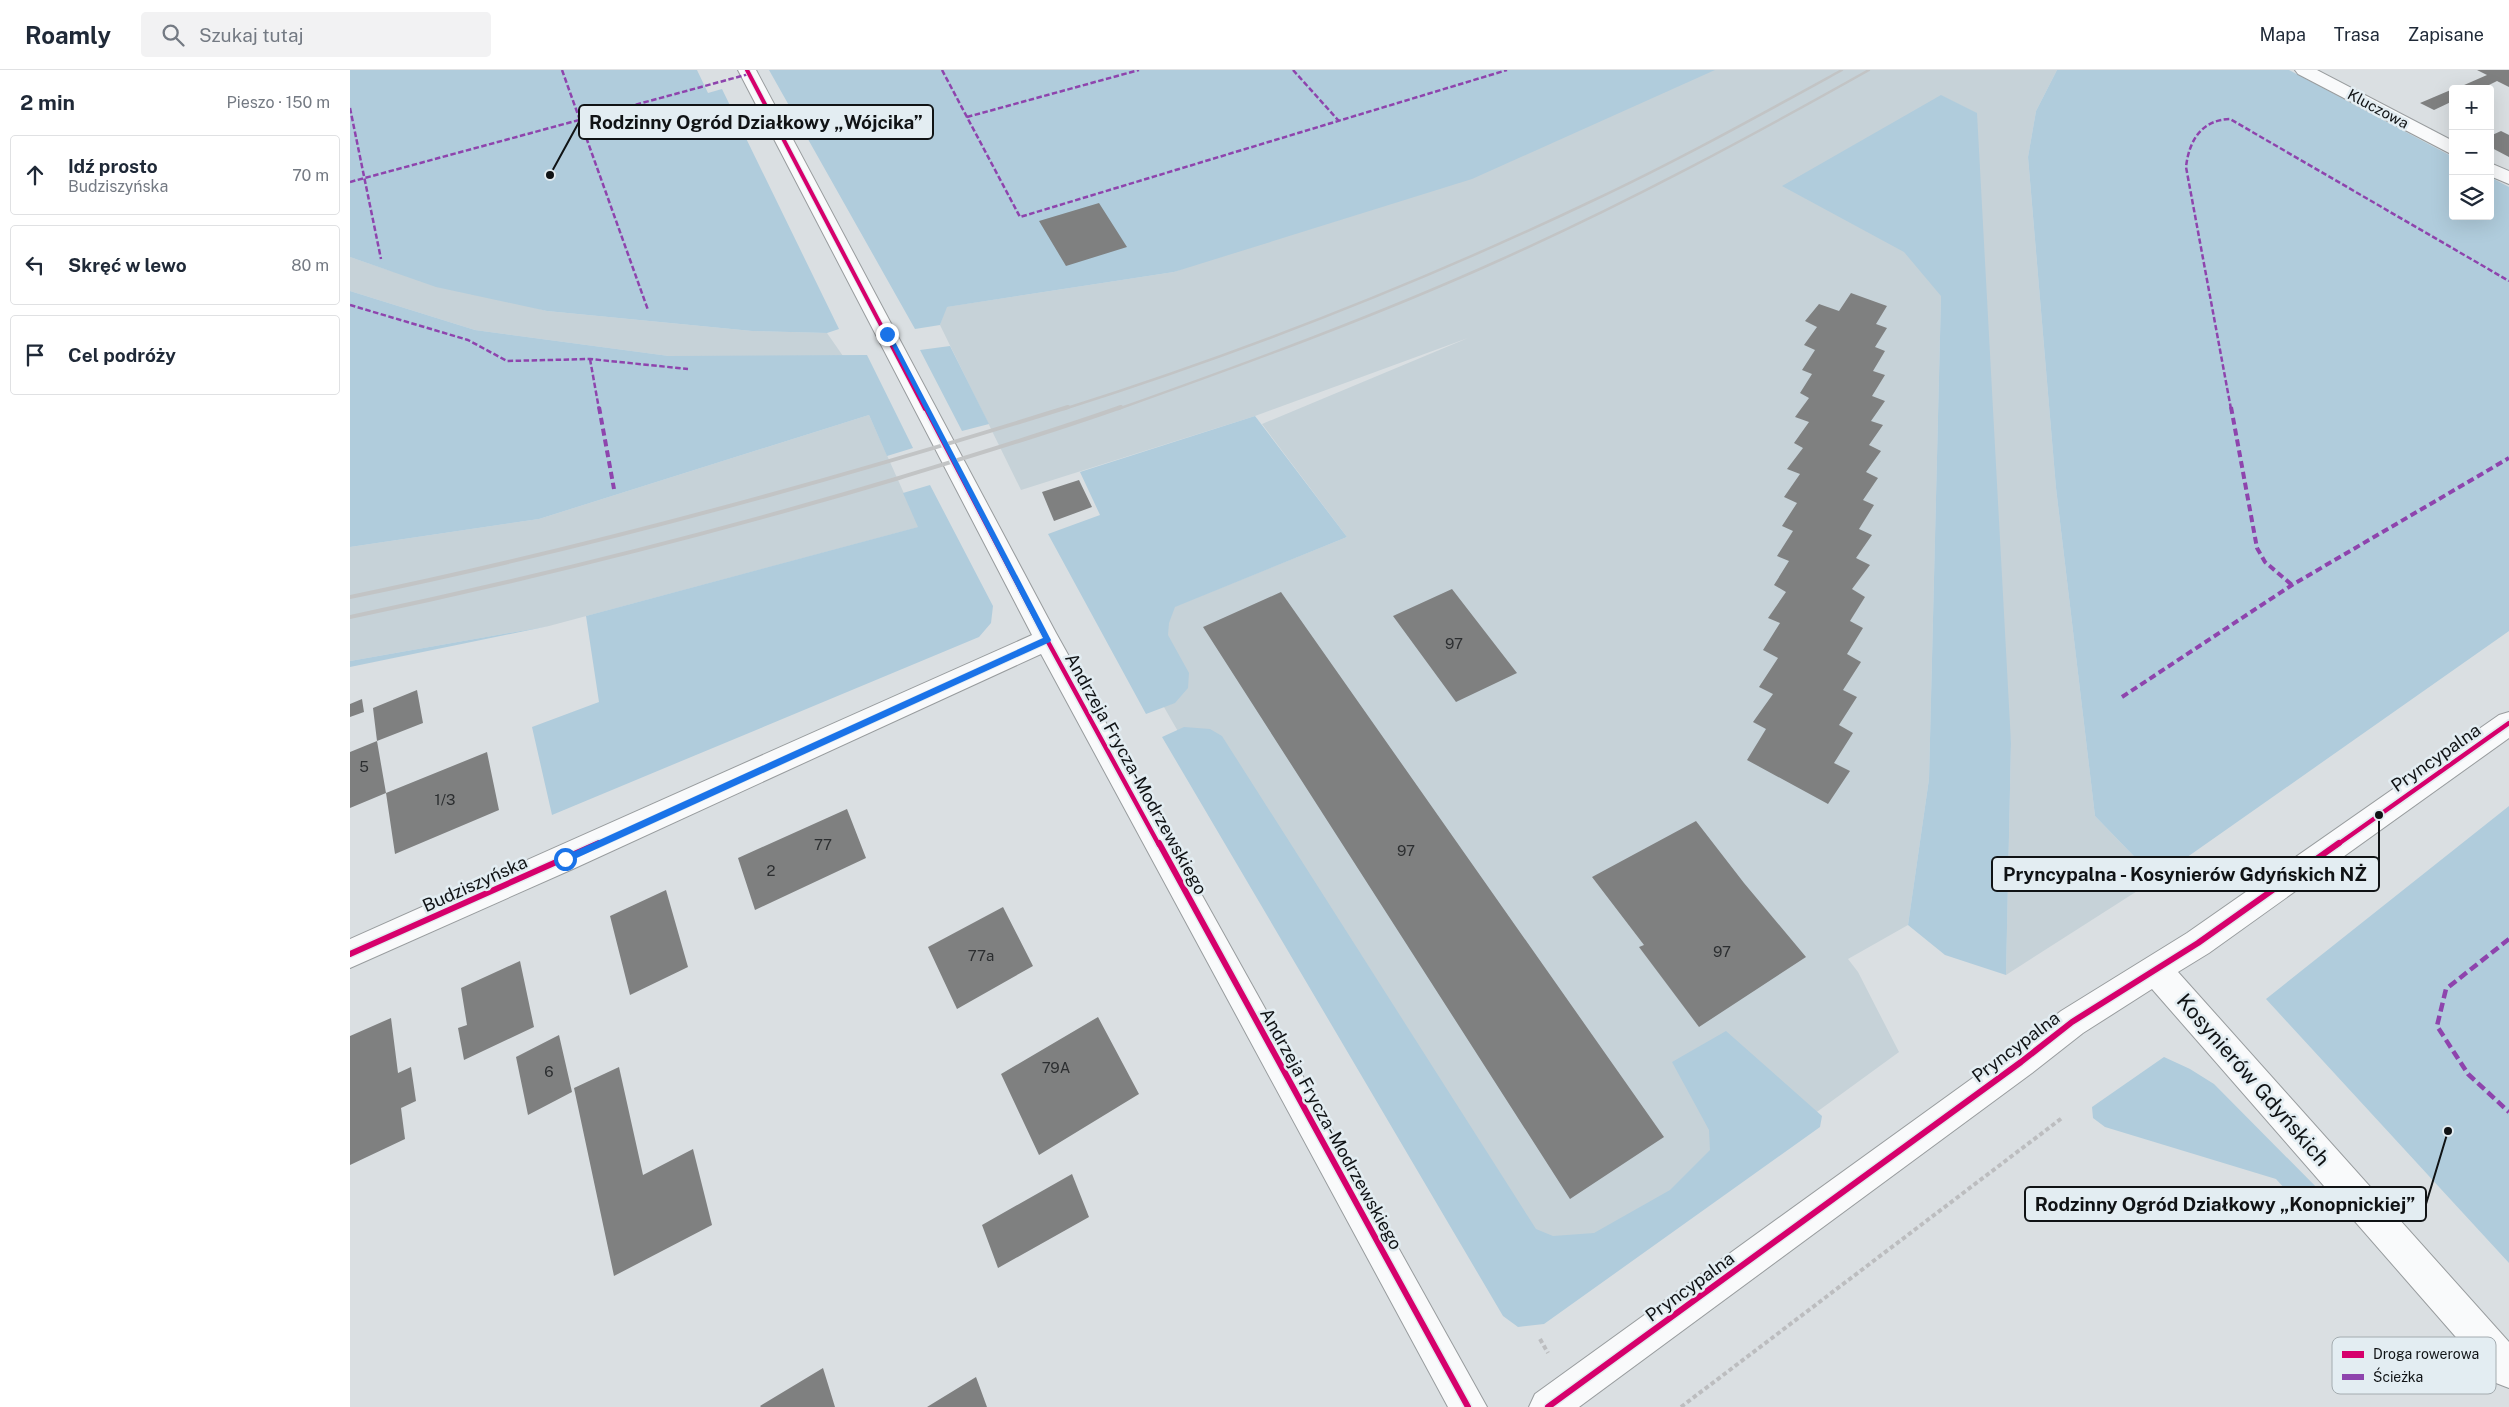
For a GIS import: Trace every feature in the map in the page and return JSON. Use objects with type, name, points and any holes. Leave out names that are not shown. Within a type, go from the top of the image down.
[{"type":"street","name":"Andrzeja Frycza-Modrzewskiego","points":[[747,70],[1047,640],[1468,1407]]},
{"type":"street","name":"Kluczowa","points":[[2304,70],[2449,147]]},
{"type":"street","points":[[2494,170],[2509,178]]},
{"type":"street","name":"Budziszyńska","points":[[350,954],[565,859],[1047,640]]},
{"type":"street","name":"Pryncypalna","points":[[1548,1407],[2022,1062],[2072,1022],[2198,943],[2509,723]]},
{"type":"street","name":"Kosynierów Gdyńskich","points":[[2156,970],[2480,1337]]},
{"type":"street","name":"Kosynierów Gdyńskich","points":[[2496,1355],[2509,1370]]},
{"type":"path","points":[[1681,1407],[2062,1118]]},
{"type":"shaded area","points":[[350,70],[697,70],[708,93],[722,89],[839,329],[827,333],[752,331],[547,311],[436,287],[350,257]]},
{"type":"shaded area","points":[[769,70],[1715,70],[1472,179],[1174,272],[947,307],[940,325],[915,329]]},
{"type":"shaded area","points":[[1714,70],[2057,70],[2036,111],[2028,157],[2056,488],[2095,816],[2156,879],[2006,975],[2011,743],[1941,296],[1929,779],[1908,925],[1848,959],[1858,972],[1899,1052],[1543,1312],[1511,1309],[1119,629],[1347,537],[1262,424],[1468,338],[1255,416],[1021,490],[940,325],[946,307],[1174,272]]},
{"type":"shaded area","points":[[2057,70],[2289,70],[2449,155],[2449,220],[2494,220],[2494,179],[2509,187],[2509,631],[2156,879],[2095,816],[2056,488],[2028,157],[2036,111]]},
{"type":"shaded area","points":[[1941,95],[1977,113],[2011,743],[2006,975],[1945,955],[1908,925],[1929,779],[1941,296],[1904,252],[1782,186]]},
{"type":"shaded area","points":[[350,257],[388,270],[547,311],[752,331],[827,333],[843,356],[669,356],[475,330],[350,291]]},
{"type":"shaded area","points":[[350,291],[475,330],[669,356],[867,355],[913,448],[887,456],[869,415],[539,519],[350,547]]},
{"type":"shaded area","points":[[950,346],[989,424],[962,431],[920,350]]},
{"type":"shaded area","points":[[869,415],[919,527],[549,626],[350,661],[350,547],[539,519]]},
{"type":"shaded area","points":[[1255,416],[1347,537],[1175,607],[1169,623],[1168,635],[1189,673],[1188,688],[1175,703],[1146,714],[1048,534],[1100,515],[1080,472]]},
{"type":"shaded area","points":[[930,485],[993,606],[991,623],[979,637],[552,815],[532,727],[599,702],[586,616],[918,527],[903,493]]},
{"type":"shaded area","points":[[549,626],[350,667],[350,661]]},
{"type":"shaded area","points":[[1184,727],[1210,729],[1222,736],[1536,1229],[1553,1236],[1594,1233],[1670,1190],[1710,1150],[1709,1130],[1672,1062],[1726,1031],[1822,1116],[1820,1127],[1544,1324],[1518,1327],[1503,1316],[1162,737]]},
{"type":"shaded area","points":[[2509,806],[2509,1263],[2266,999]]},
{"type":"shaded area","points":[[2164,1057],[2190,1069],[2214,1084],[2331,1202],[2306,1212],[2276,1179],[2105,1127],[2093,1118],[2092,1107]]},
{"type":"building","points":[[2477,70],[2509,70],[2509,87],[2497,81],[2489,85],[2464,85],[2487,75]]},
{"type":"building","points":[[2449,91],[2449,103],[2434,110],[2420,103]]},
{"type":"building","points":[[2501,131],[2509,135],[2509,157],[2494,149],[2494,134]]},
{"type":"building","points":[[1099,203],[1127,247],[1066,266],[1039,221]]},
{"type":"building","points":[[1851,293],[1887,306],[1876,324],[1887,328],[1875,347],[1885,351],[1873,371],[1885,375],[1872,396],[1885,401],[1871,421],[1883,425],[1869,445],[1881,451],[1866,472],[1878,478],[1863,500],[1874,505],[1859,529],[1872,535],[1856,558],[1870,565],[1852,589],[1865,597],[1850,621],[1863,628],[1847,654],[1861,662],[1843,690],[1857,697],[1839,725],[1853,733],[1834,763],[1850,771],[1828,804],[1747,760],[1766,729],[1753,722],[1773,694],[1759,687],[1778,658],[1763,650],[1780,623],[1768,618],[1786,592],[1774,585],[1789,561],[1777,556],[1793,531],[1782,526],[1797,503],[1784,497],[1800,474],[1787,469],[1803,448],[1794,443],[1809,422],[1795,417],[1809,398],[1800,393],[1812,374],[1802,370],[1815,350],[1804,345],[1817,327],[1805,321],[1819,304],[1839,311]]},
{"type":"building","points":[[1079,480],[1092,507],[1054,521],[1042,492]]},
{"type":"building","points":[[1452,589],[1517,673],[1456,702],[1393,616]]},
{"type":"building","points":[[1281,592],[1664,1137],[1570,1199],[1203,627]]},
{"type":"building","points":[[417,690],[423,723],[377,741],[373,708]]},
{"type":"building","points":[[362,699],[364,712],[350,717],[350,704]]},
{"type":"building","points":[[377,741],[386,793],[350,808],[350,752]]},
{"type":"building","points":[[487,752],[499,810],[395,854],[386,793]]},
{"type":"building","points":[[847,809],[866,858],[755,910],[738,858]]},
{"type":"building","points":[[1696,821],[1744,883],[1806,957],[1699,1027],[1639,947],[1644,945],[1592,877]]},
{"type":"building","points":[[666,890],[688,967],[630,995],[610,916]]},
{"type":"building","points":[[1003,907],[1033,966],[957,1009],[928,947]]},
{"type":"building","points":[[520,961],[534,1027],[464,1060],[458,1028],[467,1025],[461,988]]},
{"type":"building","points":[[1098,1017],[1139,1094],[1039,1155],[1001,1074]]},
{"type":"building","points":[[391,1018],[398,1073],[411,1067],[416,1101],[401,1108],[405,1139],[350,1165],[350,1036]]},
{"type":"building","points":[[559,1035],[572,1092],[528,1115],[516,1057]]},
{"type":"building","points":[[619,1067],[643,1175],[693,1149],[712,1225],[614,1276],[574,1088]]},
{"type":"building","points":[[1072,1174],[1089,1217],[998,1268],[982,1225]]},
{"type":"building","points":[[823,1368],[835,1407],[760,1406]]},
{"type":"building","points":[[976,1377],[987,1407],[927,1407]]},
{"type":"railway","points":[[1064,409],[1199,364],[1332,314],[1463,260],[1655,170],[1842,70]]},
{"type":"railway","points":[[1118,409],[1359,320],[1500,260],[1594,216],[1687,169],[1869,70]]},
{"type":"railway","points":[[350,597],[531,557],[711,511],[890,461],[1068,407]]},
{"type":"railway","points":[[350,617],[557,570],[763,517],[955,461],[1121,407]]},
{"type":"marked path","points":[[562,70],[648,310]]},
{"type":"marked path","points":[[942,70],[1020,217],[1507,70]]},
{"type":"marked path","points":[[967,117],[1139,70]]},
{"type":"marked path","points":[[1293,70],[1338,120]]},
{"type":"marked path","points":[[350,182],[749,74]]},
{"type":"marked path","points":[[350,108],[381,259]]},
{"type":"marked path","points":[[2292,585],[2265,562],[2257,548],[2186,167],[2188,149],[2192,141],[2200,131],[2212,123],[2230,119],[2509,281]]},
{"type":"marked path","points":[[350,305],[468,340],[507,361],[590,359],[688,369]]},
{"type":"marked path","points":[[590,359],[614,489]]},
{"type":"marked path","points":[[2122,697],[2292,585],[2509,458]]},
{"type":"marked path","points":[[2509,939],[2446,989],[2437,1026],[2468,1074],[2509,1112]]},
{"type":"cycle path","points":[[747,70],[1047,640],[1468,1407]]},
{"type":"cycle path","points":[[350,954],[565,859],[1047,640]]},
{"type":"cycle path","points":[[1548,1407],[2021,1062],[2072,1022],[2198,943],[2509,723]]},
{"type":"place","name":"Rodzinny Ogród Działkowy „Wójcika”","points":[[550,175]]},
{"type":"place","name":"Pryncypalna - Kosynierów Gdyńskich NŻ","points":[[2379,815]]},
{"type":"place","name":"Rodzinny Ogród Działkowy „Konopnickiej”","points":[[2448,1131]]},
{"type":"route","points":[[565,859],[1047,640],[887,334]]}]
